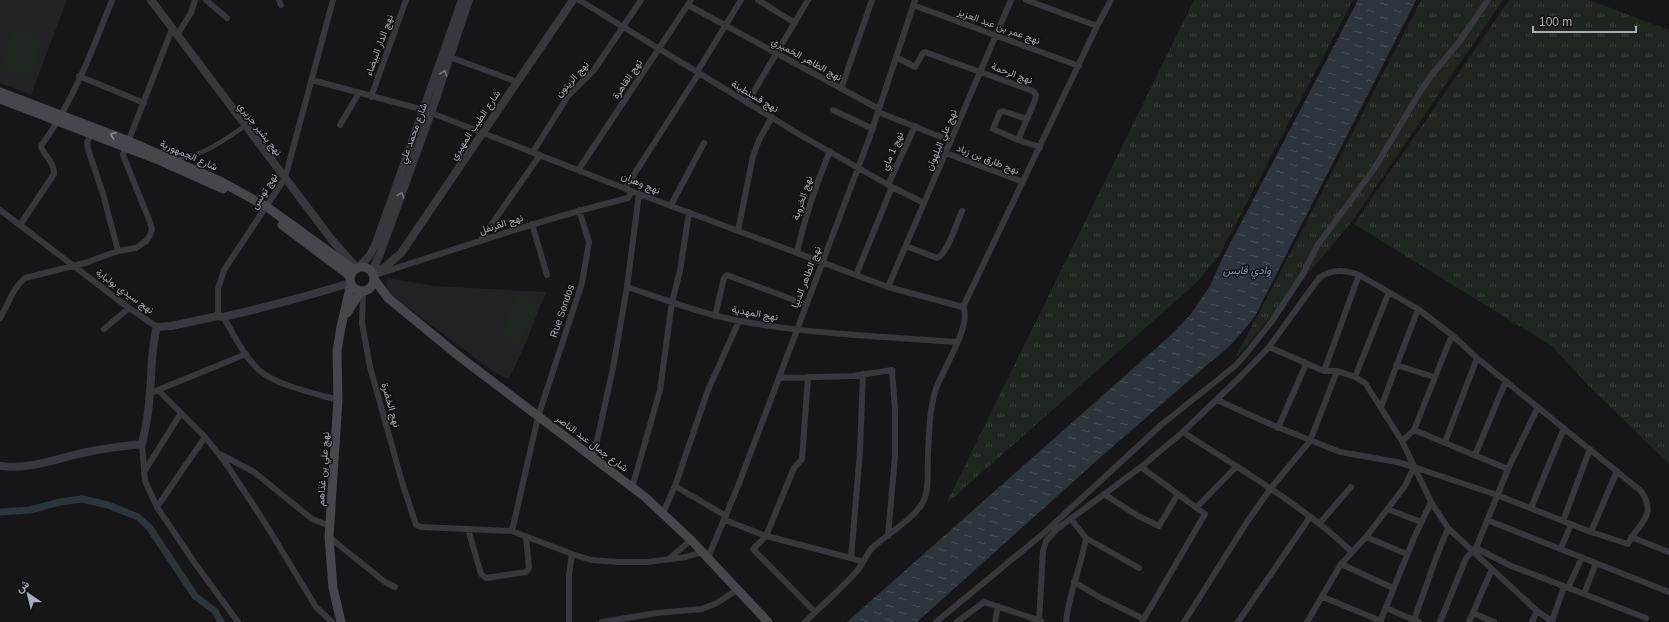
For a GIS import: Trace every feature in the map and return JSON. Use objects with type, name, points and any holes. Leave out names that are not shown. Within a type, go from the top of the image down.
[{"type":"main road","name":"شارع الجمهورية","points":[[0,92],[59,118],[127,145],[156,160],[220,187],[265,210]]},
{"type":"main road","name":"شارع الجمهورية","points":[[0,100],[59,118],[91,135],[174,160],[218,180],[265,210],[353,274]]},
{"type":"main road","points":[[364,266],[373,275],[372,286],[363,291],[357,290],[353,274],[364,266]]},
{"type":"main road","name":"نهج علي بن غذاهم","points":[[341,622],[333,588],[329,537],[338,400],[338,352],[353,274]]},
{"type":"main road","name":"شارع جمال عبد الناصر","points":[[373,275],[388,298],[460,357],[663,513],[691,540],[768,622]]},
{"type":"main road","name":"نهج علي بن غذاهم","points":[[344,317],[363,291]]},
{"type":"main road","name":"شارع جمال عبد الناصر","points":[[363,291],[388,298]]},
{"type":"street","points":[[20,225],[54,174],[53,164],[41,147],[59,118],[112,0]]},
{"type":"street","name":"نهج بشير جزيري","points":[[151,0],[332,240],[353,274]]},
{"type":"street","points":[[0,318],[10,295],[18,284],[25,278],[74,266],[118,251],[136,248],[142,245],[150,235],[152,229],[123,159],[123,152],[174,32],[191,13],[195,0]]},
{"type":"street","points":[[206,0],[227,18]]},
{"type":"street","name":"نهج تونس","points":[[221,316],[218,289],[224,270],[285,178],[333,0]]},
{"type":"street","name":"نهج الدار البيضاء","points":[[371,97],[406,0]]},
{"type":"street","name":"شارع محمد علي","points":[[373,275],[462,0]]},
{"type":"street","name":"شارع محمد علي","points":[[353,274],[370,255],[376,243],[427,111],[450,57],[469,0]]},
{"type":"street","name":"شارع الطيب المهيري","points":[[373,275],[393,261],[401,253],[573,0]]},
{"type":"street","name":"نهج قسنطينة","points":[[579,0],[747,103],[858,168],[924,203]]},
{"type":"street","name":"نهج الزيتون","points":[[533,152],[568,96],[594,70],[641,0]]},
{"type":"street","points":[[626,188],[698,73],[741,0]]},
{"type":"street","points":[[758,0],[795,23]]},
{"type":"street","points":[[747,103],[808,0]]},
{"type":"street","points":[[841,89],[872,0]]},
{"type":"street","name":"نهج عمر بن عبد العزيز","points":[[908,0],[1079,66]]},
{"type":"street","name":"نهج علي البلهوان","points":[[888,286],[1011,0]]},
{"type":"street","points":[[1026,0],[1097,26]]},
{"type":"street","points":[[805,622],[858,570],[869,552],[916,511],[924,501],[933,400],[937,385],[947,368],[965,318],[965,311],[963,307],[1097,26],[1111,0]]},
{"type":"street","points":[[936,622],[1044,533],[1160,425],[1229,370],[1245,355],[1272,321],[1303,274],[1318,246],[1374,169],[1420,92],[1434,72],[1460,41],[1488,0]]},
{"type":"street","name":"نهج الطاهر الخميري","points":[[690,2],[725,26],[879,110],[951,141]]},
{"type":"street","name":"نهج القاهرة","points":[[578,169],[690,2]]},
{"type":"street","name":"نهج الطاهر الدبيا","points":[[705,555],[725,518],[807,305],[873,128],[914,2]]},
{"type":"street","points":[[896,57],[915,66],[925,52],[981,72]]},
{"type":"street","points":[[450,57],[517,82]]},
{"type":"street","name":"نهج الرحمة","points":[[981,72],[1035,92],[1036,100],[1018,140]]},
{"type":"street","points":[[79,76],[144,104]]},
{"type":"street","name":"نهج وهران","points":[[312,80],[359,94],[427,111],[639,194],[797,252],[856,276],[963,307]]},
{"type":"street","points":[[340,125],[359,94]]},
{"type":"street","points":[[833,110],[873,128]]},
{"type":"street","points":[[1027,119],[1003,110],[1000,112],[994,129],[1018,140],[1040,147]]},
{"type":"street","points":[[738,231],[753,156],[759,140],[772,117]]},
{"type":"street","points":[[174,160],[190,157],[211,149],[245,126]]},
{"type":"street","name":"نهج 1 ماي","points":[[856,276],[890,186],[915,126]]},
{"type":"street","points":[[91,135],[87,142],[88,149],[103,194],[118,251]]},
{"type":"street","points":[[671,205],[704,143]]},
{"type":"street","name":"نهج الخروبة","points":[[797,252],[809,204],[830,151]]},
{"type":"street","name":"نهج طارق بن زياد","points":[[946,153],[1023,182]]},
{"type":"street","points":[[480,241],[540,155]]},
{"type":"street","name":"نهج القرنفل","points":[[373,275],[532,224],[579,210],[628,198],[632,191]]},
{"type":"street","points":[[594,459],[613,368],[627,286],[639,194]]},
{"type":"street","name":"نهج سيدي بولبابة","points":[[0,210],[129,308],[157,327],[171,326],[300,299],[353,274]]},
{"type":"street","name":"Rue Sondos","points":[[512,531],[538,417],[582,283],[589,242],[579,210]]},
{"type":"street","points":[[906,246],[939,258],[953,233],[962,211]]},
{"type":"street","points":[[632,488],[660,390],[672,302],[680,271],[690,212]]},
{"type":"street","points":[[532,224],[547,274]]},
{"type":"street","points":[[957,622],[982,602],[998,606],[1040,622],[1044,545],[1054,532],[1141,467],[1183,432],[1217,400],[1269,347],[1319,278],[1327,273],[1349,271],[1359,275],[1418,309],[1452,335],[1641,491],[1649,506],[1648,514],[1631,536],[1628,544],[1591,532],[1497,495],[1414,467],[1385,460],[1345,454],[1278,428],[1217,400]]},
{"type":"street","points":[[715,316],[726,275],[807,305]]},
{"type":"street","points":[[1324,371],[1359,275]]},
{"type":"street","name":"نهج المهدية","points":[[627,286],[715,316],[739,321],[797,330],[957,342]]},
{"type":"street","name":"نهج الخضرة","points":[[363,291],[362,323],[370,367],[414,522],[421,527],[468,529]]},
{"type":"street","points":[[1355,376],[1389,292]]},
{"type":"street","points":[[104,330],[129,308]]},
{"type":"street","points":[[1381,407],[1418,309]]},
{"type":"street","points":[[221,316],[259,371],[289,385],[338,400]]},
{"type":"street","points":[[663,513],[675,486],[708,390],[739,321]]},
{"type":"street","points":[[157,327],[154,338],[154,392],[142,444],[144,472],[149,492],[157,507],[194,562],[238,622]]},
{"type":"street","points":[[1402,441],[1414,430],[1452,335]]},
{"type":"street","points":[[1269,347],[1324,371],[1337,371],[1355,376],[1366,383],[1402,441],[1431,502],[1448,528],[1474,550],[1492,569],[1537,610],[1552,621],[1566,587],[1582,557]]},
{"type":"street","points":[[154,392],[246,354]]},
{"type":"street","points":[[1445,442],[1478,358]]},
{"type":"street","points":[[1278,428],[1306,364]]},
{"type":"street","points":[[1396,364],[1434,377]]},
{"type":"street","points":[[779,378],[863,374],[891,369],[893,371],[895,456],[888,536]]},
{"type":"street","points":[[1184,622],[1247,522],[1271,488],[1310,441],[1337,371]]},
{"type":"street","points":[[851,558],[860,451],[863,374]]},
{"type":"street","points":[[808,377],[802,458],[794,468],[766,536],[753,549],[815,612]]},
{"type":"street","points":[[1475,455],[1506,380]]},
{"type":"street","points":[[154,392],[180,413],[219,453],[258,511],[316,607],[332,622]]},
{"type":"street","points":[[1440,622],[1466,558],[1474,550],[1508,469],[1538,407]]},
{"type":"street","points":[[144,472],[180,413]]},
{"type":"street","points":[[1531,508],[1564,428]]},
{"type":"street","points":[[1414,430],[1508,469]]},
{"type":"street","points":[[1183,432],[1271,488],[1319,524],[1351,551]]},
{"type":"street","points":[[157,507],[205,437]]},
{"type":"street","points":[[0,466],[11,468],[28,466],[88,452],[142,444]]},
{"type":"street","points":[[1563,521],[1590,449]]},
{"type":"street","points":[[219,453],[247,467],[312,519],[330,526]]},
{"type":"street","points":[[1197,507],[1236,466]]},
{"type":"street","points":[[1074,582],[1143,620],[1205,514],[1141,467]]},
{"type":"street","points":[[1307,622],[1341,564],[1351,551],[1366,537],[1405,486],[1414,467]]},
{"type":"street","points":[[1591,532],[1617,471]]},
{"type":"street","points":[[675,486],[725,518],[766,536],[863,562]]},
{"type":"street","points":[[1319,524],[1351,487]]},
{"type":"street","points":[[1104,494],[1138,516],[1159,526],[1178,494]]},
{"type":"street","points":[[1323,597],[1380,622],[1407,554],[1431,502]]},
{"type":"street","points":[[1387,509],[1421,522]]},
{"type":"street","points":[[1238,622],[1310,518]]},
{"type":"street","points":[[1071,519],[1086,538],[1139,568]]},
{"type":"street","points":[[1487,520],[1562,548],[1669,592]]},
{"type":"street","points":[[1562,548],[1570,524]]},
{"type":"street","points":[[1386,608],[1416,621],[1436,558],[1448,528]]},
{"type":"street","points":[[526,536],[529,568],[526,572],[486,578],[481,574],[468,529],[512,531],[526,536],[572,554],[591,560],[619,562],[666,560],[705,555]]},
{"type":"street","points":[[1631,536],[1669,552]]},
{"type":"street","points":[[329,537],[386,582],[395,587]]},
{"type":"street","points":[[1366,537],[1407,554]]},
{"type":"street","points":[[1066,622],[1068,607],[1083,555],[1086,538]]},
{"type":"street","points":[[666,560],[675,555],[691,540]]},
{"type":"street","points":[[1474,550],[1509,566],[1646,618]]},
{"type":"street","points":[[569,622],[569,575],[572,554]]},
{"type":"street","points":[[1584,594],[1596,563]]},
{"type":"street","points":[[1341,564],[1393,588]]},
{"type":"street","points":[[1469,622],[1492,569]]},
{"type":"street","points":[[602,622],[657,613],[702,609],[717,603],[738,589]]},
{"type":"street","points":[[995,622],[998,606]]},
{"type":"street","points":[[1532,622],[1537,610]]},
{"type":"street","points":[[1473,613],[1494,622]]},
{"type":"shaded area","points":[[0,0],[67,0],[31,95],[0,83]]},
{"type":"shaded area","points":[[387,278],[434,286],[546,292],[524,347],[509,379],[492,371],[386,291]]},
{"type":"green space","points":[[1194,0],[1353,0],[1219,256],[1195,284],[946,504]]},
{"type":"green space","points":[[1421,0],[1503,0],[1351,223],[1234,360],[1295,244]]},
{"type":"green space","points":[[1509,0],[1589,0],[1669,30],[1669,464],[1587,384],[1552,346],[1354,224]]},
{"type":"green space","points":[[15,27],[44,39],[28,78],[0,66]]},
{"type":"green space","points":[[519,295],[538,305],[519,344],[500,334]]},
{"type":"water","name":"وادي قابس","points":[[1358,0],[1416,0],[1255,316],[1244,330],[1221,353],[1103,455],[917,622],[847,622],[1172,334],[1190,315],[1210,286],[1222,259]]},
{"type":"waterway","points":[[0,512],[30,510],[60,502],[82,499],[108,505],[138,517],[149,527],[195,596],[215,611],[221,622]]}]
